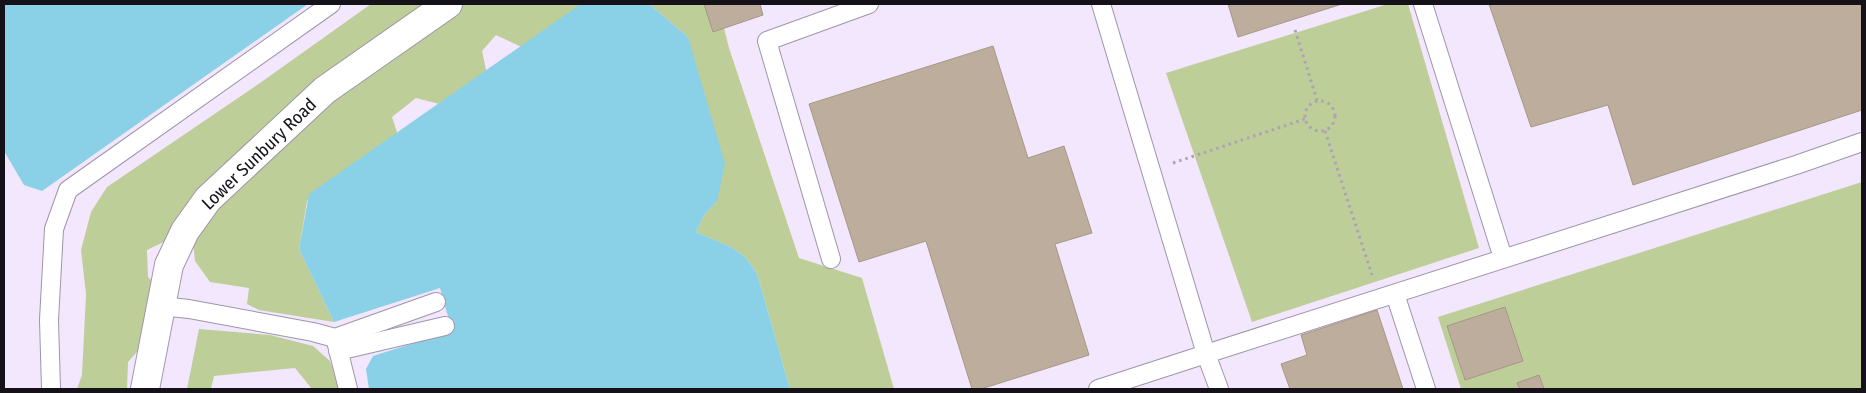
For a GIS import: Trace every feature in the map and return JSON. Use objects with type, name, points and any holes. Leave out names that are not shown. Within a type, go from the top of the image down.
[{"type":"street","name":"Lower Sunbury Road","points":[[145,389],[169,265],[185,231],[208,200],[325,90],[448,4]]},
{"type":"lane","points":[[51,389],[49,320],[54,229],[68,190],[331,4]]},
{"type":"lane","points":[[831,259],[767,41],[869,4]]},
{"type":"lane","points":[[1101,4],[1206,354],[1219,389]]},
{"type":"lane","points":[[1423,4],[1504,258]]},
{"type":"lane","points":[[1098,389],[1862,142]]},
{"type":"lane","points":[[1387,296],[1426,389]]},
{"type":"lane","points":[[337,344],[436,302]]},
{"type":"lane","points":[[161,306],[189,309],[313,332],[337,344],[445,326]]},
{"type":"lane","points":[[337,344],[348,389]]},
{"type":"path","points":[[1295,30],[1317,100]]},
{"type":"path","points":[[1317,100],[1325,101],[1332,105],[1335,112],[1335,120],[1325,131],[1316,131],[1308,126],[1305,119],[1306,108],[1317,100]]},
{"type":"path","points":[[1151,170],[1305,119]]},
{"type":"path","points":[[1325,131],[1387,296]]},
{"type":"green space","points":[[371,4],[601,4],[528,50],[496,35],[482,51],[488,79],[451,107],[416,98],[392,117],[399,138],[372,161],[307,201],[299,249],[334,322],[259,310],[247,304],[249,288],[210,282],[195,261],[193,242],[172,238],[147,250],[148,277],[152,281],[143,345],[128,362],[127,389],[77,389],[82,375],[86,294],[81,250],[91,212],[107,187],[260,83]]},
{"type":"green space","points":[[649,4],[718,4],[729,48],[799,258],[862,278],[894,389],[790,389],[757,274],[746,258],[731,247],[696,232],[704,215],[717,201],[688,37]]},
{"type":"green space","points":[[1388,4],[1408,4],[1479,248],[1252,322],[1166,73]]},
{"type":"green space","points":[[1862,182],[1862,389],[1461,389],[1438,317]]},
{"type":"green space","points":[[199,329],[270,335],[313,346],[330,361],[340,389],[312,389],[295,368],[214,376],[211,389],[187,389]]},
{"type":"water","points":[[4,4],[308,4],[42,191],[24,185],[4,151]]},
{"type":"water","points":[[581,4],[649,4],[688,37],[725,164],[717,201],[704,215],[696,232],[731,247],[746,258],[757,274],[790,389],[369,389],[366,369],[373,356],[452,331],[440,288],[334,322],[299,249],[309,194]]},
{"type":"building","points":[[704,4],[760,4],[763,15],[713,32]]},
{"type":"building","points":[[1228,4],[1342,4],[1238,37]]},
{"type":"building","points":[[1489,4],[1862,4],[1862,110],[1633,185],[1608,105],[1531,127]]},
{"type":"building","points":[[993,46],[1028,158],[1064,146],[1092,233],[1055,244],[1089,355],[981,389],[972,389],[926,241],[859,262],[809,104]]},
{"type":"building","points":[[1505,307],[1523,361],[1465,380],[1447,326]]},
{"type":"building","points":[[1377,310],[1403,389],[1290,389],[1281,364],[1307,355],[1301,335]]},
{"type":"building","points":[[1539,375],[1544,389],[1520,389],[1517,383]]}]
